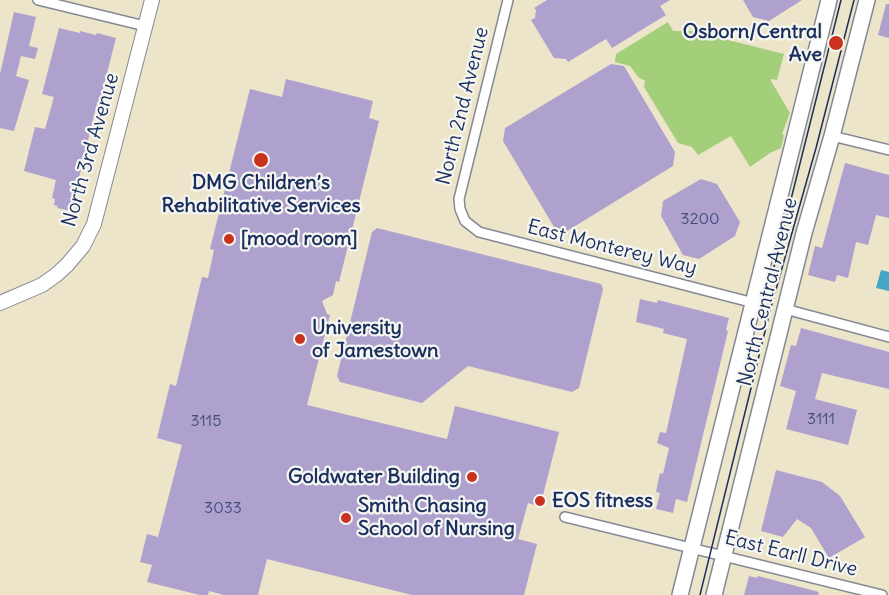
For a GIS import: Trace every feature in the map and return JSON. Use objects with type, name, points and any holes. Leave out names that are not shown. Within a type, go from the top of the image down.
[{"type":"main road","name":"North Central Avenue","points":[[680,595],[829,0]]},
{"type":"main road","name":"North Central Avenue","points":[[714,595],[804,233],[867,0]]},
{"type":"street","points":[[38,0],[145,26]]},
{"type":"street","name":"North 3rd Avenue","points":[[0,303],[42,285],[67,265],[83,246],[94,224],[152,0]]},
{"type":"street","name":"North 2nd Avenue","points":[[465,221],[459,199],[508,0]]},
{"type":"street","points":[[832,136],[889,150]]},
{"type":"street","name":"East Monterey Way","points":[[465,221],[479,232],[754,303]]},
{"type":"street","points":[[785,309],[889,337]]},
{"type":"street","name":"East Earll Drive","points":[[565,517],[882,595]]},
{"type":"green space","points":[[668,22],[673,31],[692,31],[784,54],[777,80],[771,79],[790,113],[782,134],[784,135],[781,148],[750,167],[731,136],[698,155],[692,147],[678,143],[644,87],[645,81],[638,77],[630,66],[615,62],[616,54]]},
{"type":"water","points":[[881,270],[889,272],[889,291],[876,288]]},
{"type":"building","points":[[547,0],[670,0],[660,6],[666,15],[612,48],[606,39],[568,62],[566,59],[554,58],[531,20],[535,18],[534,8]]},
{"type":"building","points":[[743,0],[802,0],[769,21],[753,17]]},
{"type":"building","points":[[886,4],[889,4],[889,38],[878,35]]},
{"type":"building","points":[[14,12],[36,17],[29,46],[38,48],[35,59],[21,56],[16,76],[29,80],[14,131],[0,128],[0,74]]},
{"type":"building","points":[[59,28],[116,38],[99,104],[97,103],[71,211],[57,208],[58,206],[54,205],[55,199],[52,198],[56,180],[24,171],[35,127],[45,129],[54,97],[42,94]]},
{"type":"building","points":[[611,64],[624,66],[675,152],[673,166],[567,231],[554,227],[503,141],[505,128]]},
{"type":"building","points":[[286,79],[373,101],[369,118],[379,121],[339,282],[336,281],[333,295],[322,301],[327,314],[330,315],[307,405],[447,439],[455,406],[559,432],[540,507],[528,503],[518,539],[537,544],[524,595],[412,595],[267,559],[258,595],[224,595],[209,591],[208,595],[200,595],[147,582],[152,565],[140,562],[147,534],[158,537],[182,445],[157,438],[170,384],[176,386],[202,277],[208,278],[214,250],[210,249],[250,89],[282,97]]},
{"type":"building","points":[[845,163],[889,175],[889,218],[876,215],[868,245],[856,242],[848,278],[837,275],[835,282],[808,275],[815,246],[822,248]]},
{"type":"building","points":[[701,179],[717,184],[740,222],[735,236],[699,259],[683,255],[661,216],[663,201]]},
{"type":"building","points":[[377,228],[601,284],[603,289],[579,388],[572,392],[468,366],[422,403],[340,382],[337,376],[372,232]]},
{"type":"building","points":[[640,299],[657,303],[658,300],[729,318],[726,330],[728,331],[687,502],[676,499],[673,513],[656,509],[660,493],[656,492],[660,473],[663,474],[669,448],[657,443],[660,432],[666,433],[687,339],[663,333],[664,329],[636,322]]},
{"type":"building","points":[[801,328],[889,352],[889,389],[822,373],[815,399],[857,410],[848,445],[786,429],[796,391],[780,386],[791,345],[796,346]]},
{"type":"building","points":[[776,470],[822,482],[840,496],[865,537],[829,558],[811,528],[797,519],[783,537],[761,531]]},
{"type":"building","points":[[749,576],[757,578],[758,576],[819,592],[818,595],[744,595]]},
{"type":"tram line","points":[[773,271],[841,0]]},
{"type":"tram line","points":[[700,595],[771,307],[816,148],[854,0]]},
{"type":"place","name":"Osborn/Central Ave","points":[[836,43]]},
{"type":"place","name":"DMG Children’s Rehabilitative Services","points":[[261,160]]},
{"type":"place","name":"[mood room]","points":[[229,239]]},
{"type":"place","name":"University of Jamestown","points":[[300,339]]},
{"type":"place","name":"Goldwater Building","points":[[472,477]]},
{"type":"place","name":"EOS fitness","points":[[540,501]]},
{"type":"place","name":"Smith Chasing School of Nursing","points":[[346,518]]}]
